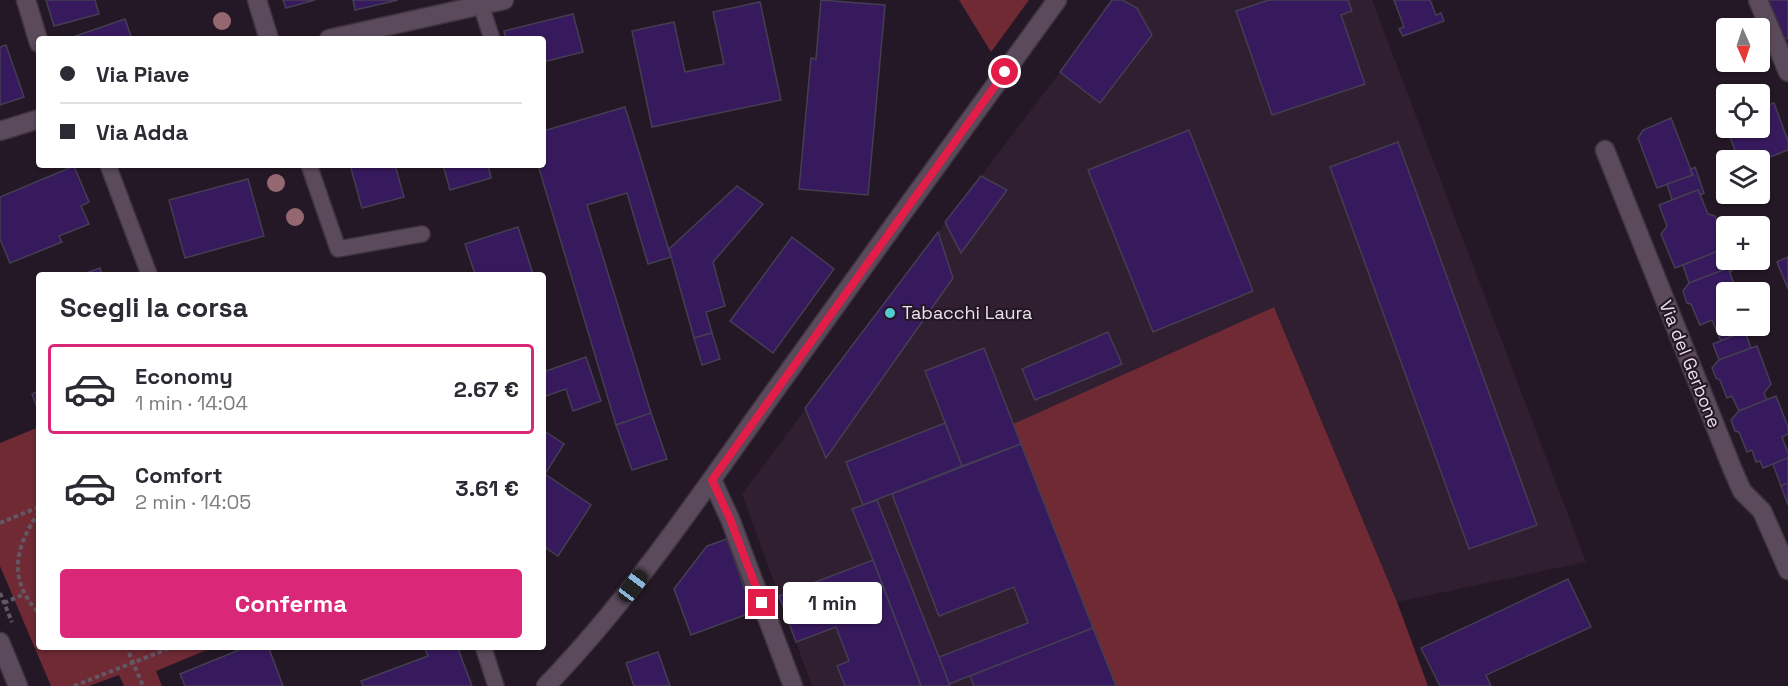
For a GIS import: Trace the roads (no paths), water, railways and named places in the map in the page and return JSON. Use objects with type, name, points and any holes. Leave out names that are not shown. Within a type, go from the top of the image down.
[{"type":"street","points":[[26,0],[37,36]]},
{"type":"street","points":[[257,0],[268,36]]},
{"type":"street","points":[[341,36],[470,4],[504,0]]},
{"type":"street","points":[[546,686],[613,611],[712,480],[952,143],[1057,0]]},
{"type":"street","points":[[1758,0],[1788,72]]},
{"type":"street","points":[[0,130],[36,120]]},
{"type":"street","name":"Via del Gerbone","points":[[1605,150],[1742,491],[1762,511],[1788,570]]},
{"type":"street","points":[[712,480],[730,519],[793,686]]},
{"type":"street","points":[[0,642],[18,686]]},
{"type":"lane","points":[[470,4],[490,36]]},
{"type":"lane","points":[[109,168],[148,272]]},
{"type":"lane","points":[[310,168],[338,249],[422,234]]},
{"type":"lane","points":[[484,650],[496,686]]},
{"type":"place","name":"Tabacchi Laura","points":[[890,313]]}]
